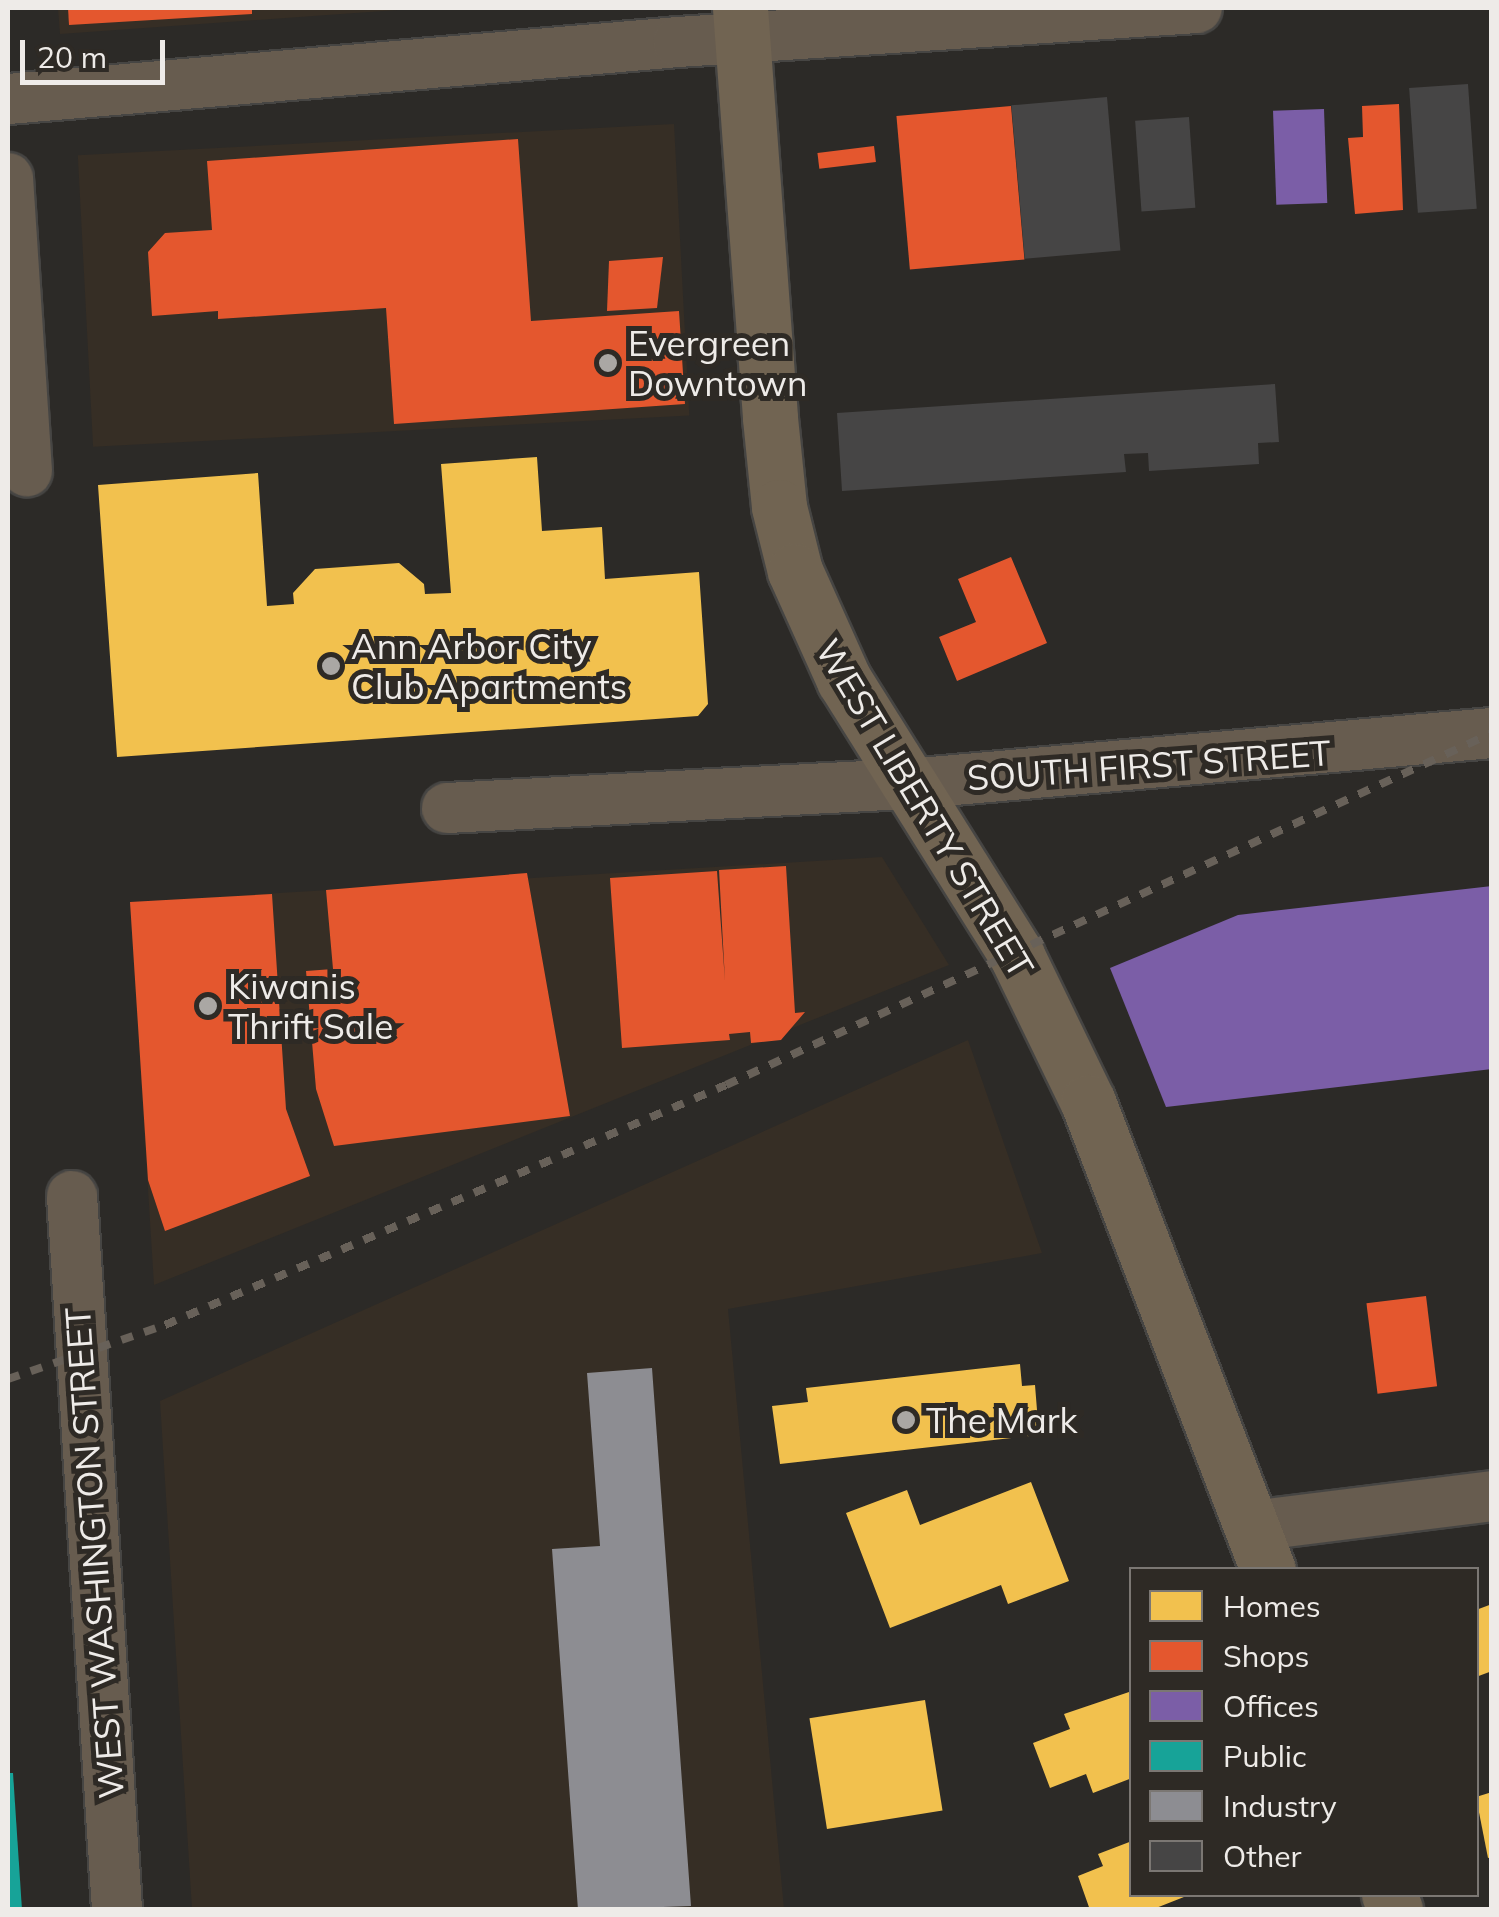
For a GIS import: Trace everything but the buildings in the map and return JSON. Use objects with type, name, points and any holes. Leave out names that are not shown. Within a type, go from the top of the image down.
[{"type":"main road","name":"WEST LIBERTY STREET","points":[[741,22],[779,507],[817,630],[1017,956],[1088,1102],[1260,1548]]},
{"type":"street","points":[[8,99],[741,22],[1196,8]]},
{"type":"street","points":[[8,178],[27,471]]},
{"type":"street","name":"SOUTH FIRST STREET","points":[[446,808],[909,784],[1492,733]]},
{"type":"street","name":"WEST WASHINGTON STREET","points":[[72,1196],[117,1910]]},
{"type":"street","points":[[1260,1548],[1492,1496]]},
{"type":"shaded area","points":[[58,8],[425,8],[60,34]]},
{"type":"shaded area","points":[[674,124],[689,416],[93,447],[78,155]]},
{"type":"shaded area","points":[[882,857],[949,965],[154,1285],[130,902]]},
{"type":"shaded area","points":[[968,1040],[1042,1253],[728,1309],[784,1909],[192,1909],[160,1401]]},
{"type":"railway","points":[[8,1379],[165,1325],[726,1085],[1492,733]]},
{"type":"place","name":"Evergreen Downtown","points":[[608,363]]},
{"type":"place","name":"Ann Arbor City Club Apartments","points":[[331,666]]},
{"type":"place","name":"Kiwanis Thrift Sale","points":[[208,1006]]},
{"type":"place","name":"The Mark","points":[[906,1420]]}]
